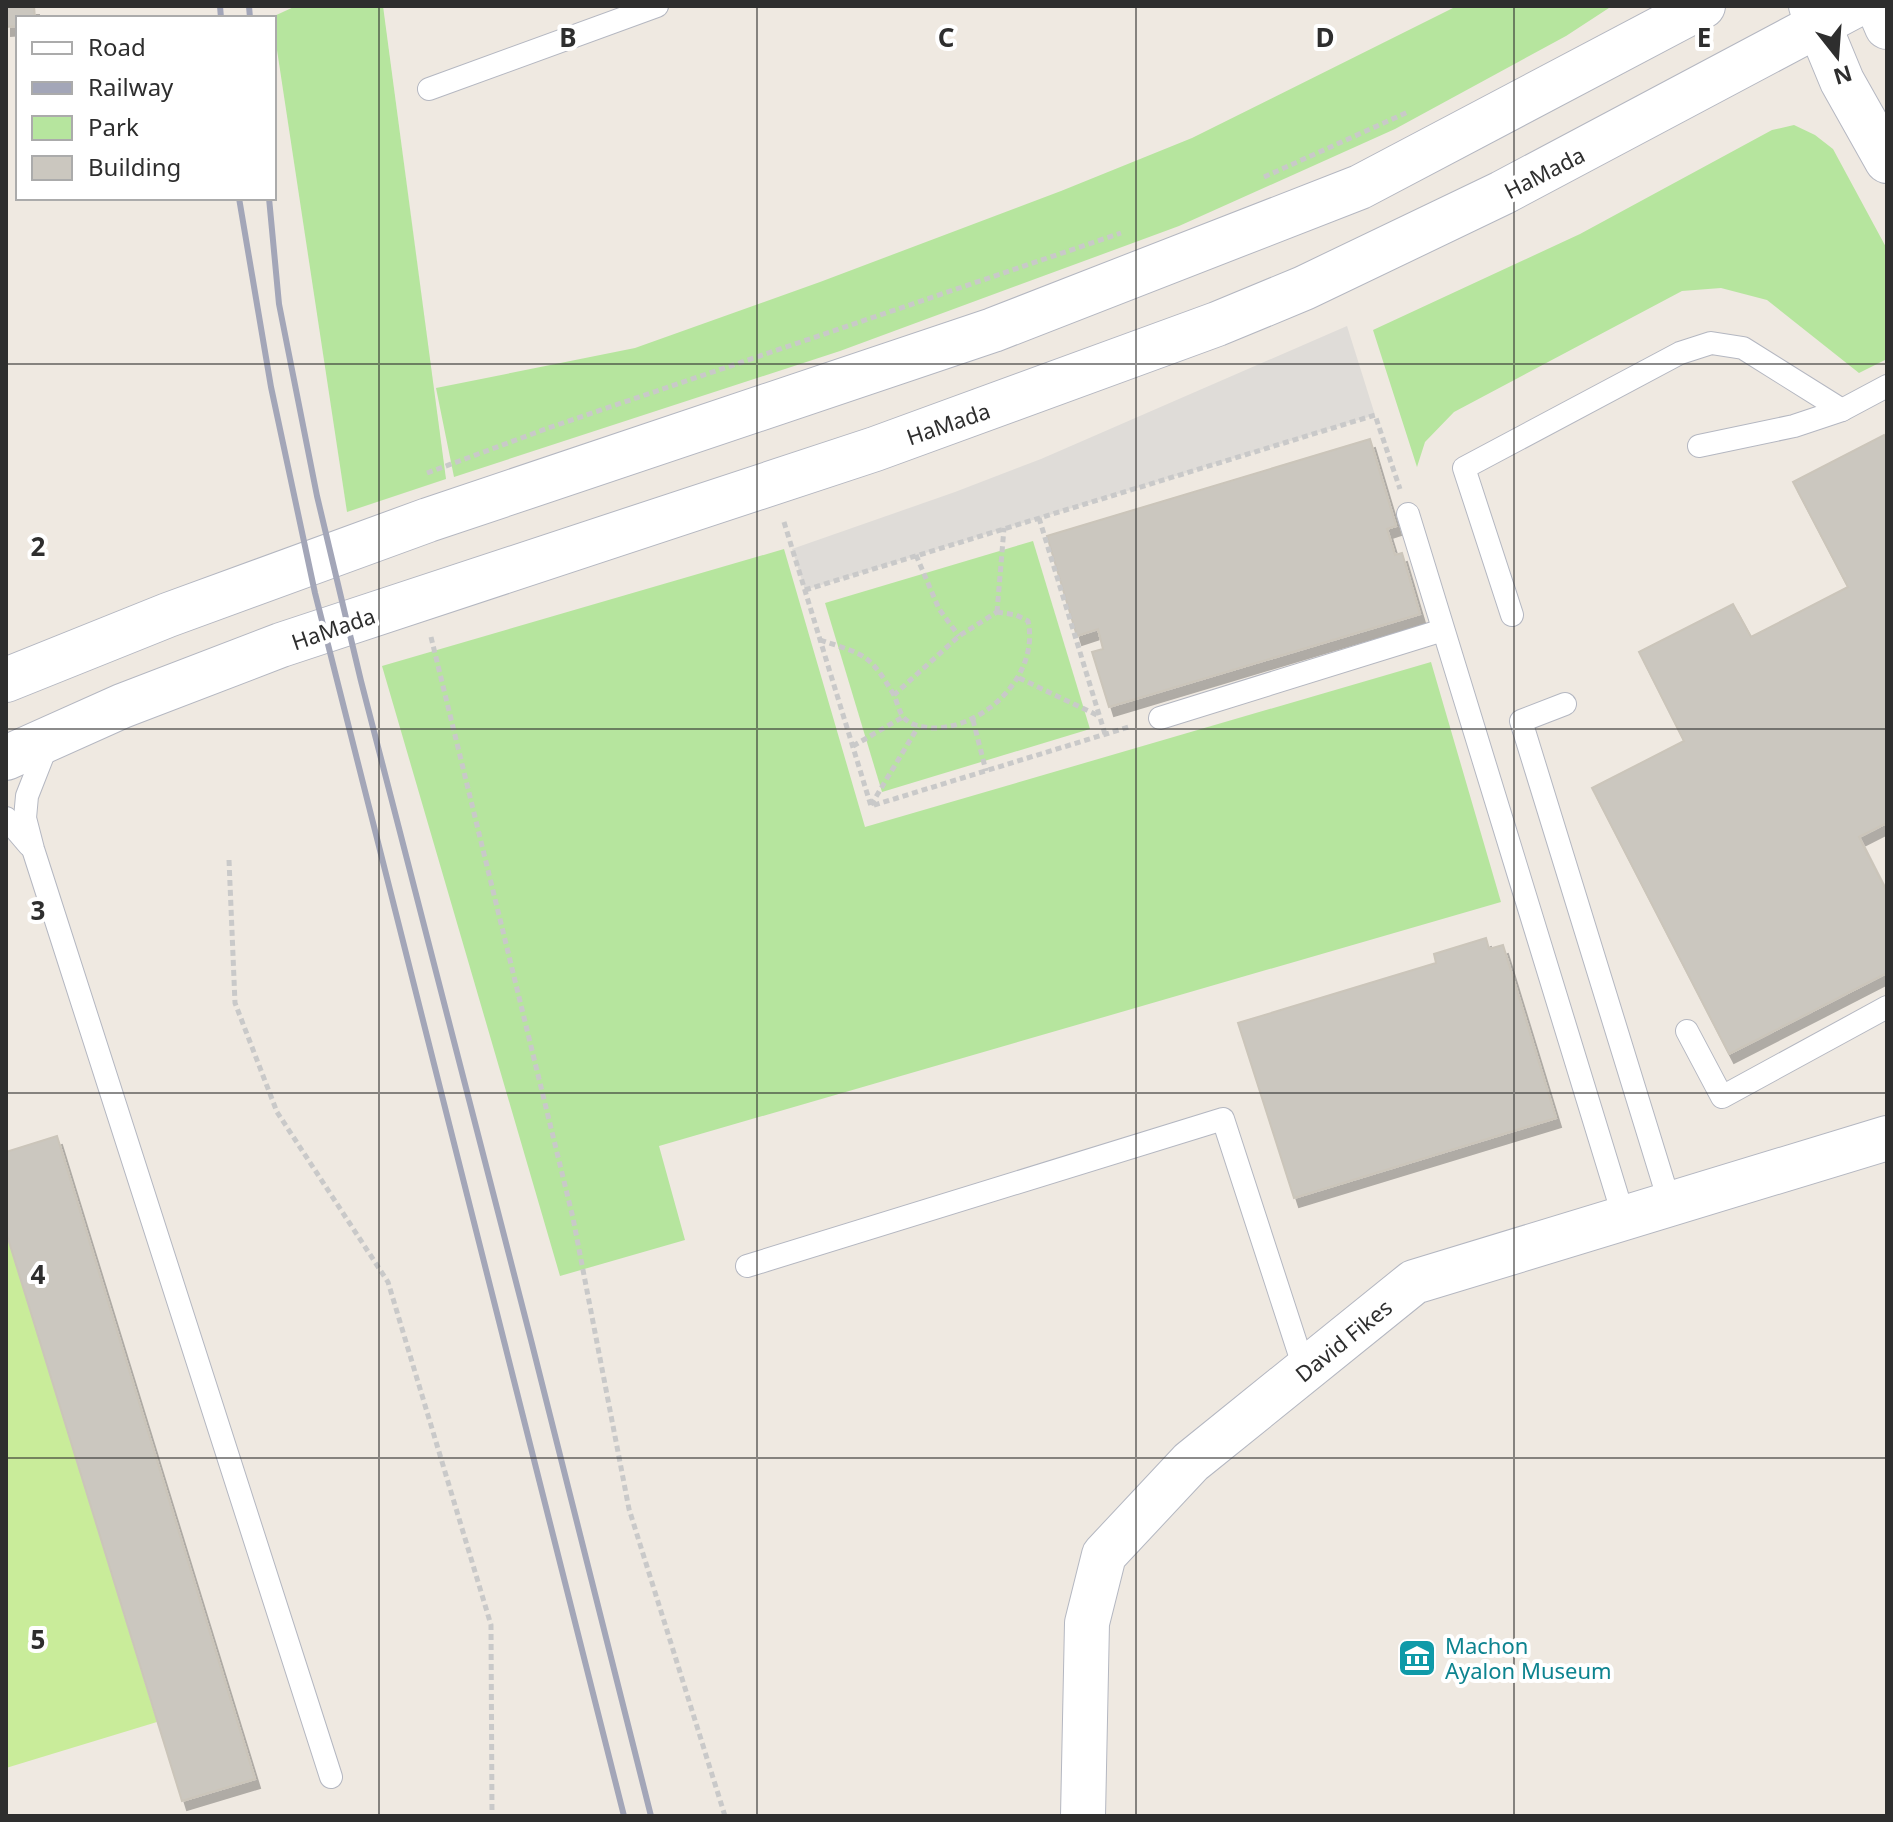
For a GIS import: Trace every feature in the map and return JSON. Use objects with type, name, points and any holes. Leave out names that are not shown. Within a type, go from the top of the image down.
[{"type":"main road","points":[[1615,54],[1664,6]]},
{"type":"main road","points":[[6,680],[168,615],[428,520],[993,330],[1346,192],[1703,6]]},
{"type":"main road","points":[[1878,6],[1887,27]]},
{"type":"main road","points":[[1828,13],[1842,81],[1887,161]]},
{"type":"main road","name":"HaMada","points":[[6,758],[194,678],[420,598],[777,481],[1120,362],[1304,288],[1502,193],[1828,13]]},
{"type":"main road","name":"David Fikes","points":[[1083,1816],[1087,1623],[1104,1555],[1191,1462],[1414,1282],[1887,1138]]},
{"type":"lane","points":[[429,89],[657,6]]},
{"type":"lane","points":[[1512,615],[1464,468],[1680,353],[1711,343],[1743,348],[1842,410]]},
{"type":"lane","points":[[1699,446],[1794,426],[1842,410],[1887,386]]},
{"type":"lane","points":[[1408,514],[1624,1218]]},
{"type":"lane","points":[[1160,718],[1443,630]]},
{"type":"lane","points":[[1565,704],[1521,721],[1670,1204]]},
{"type":"lane","points":[[49,739],[27,796],[25,818],[33,849],[331,1777]]},
{"type":"lane","points":[[6,818],[33,849]]},
{"type":"lane","points":[[1687,1031],[1722,1097],[1887,1007]]},
{"type":"lane","points":[[747,1266],[1223,1119],[1305,1371]]},
{"type":"path","points":[[1261,178],[1421,106]]},
{"type":"path","points":[[422,475],[566,422],[1129,230]]},
{"type":"path","points":[[805,590],[1375,415],[1408,514]]},
{"type":"path","points":[[777,481],[782,515],[871,806]]},
{"type":"path","points":[[1039,518],[1105,734]]},
{"type":"path","points":[[997,612],[1004,528]]},
{"type":"path","points":[[916,555],[939,609],[959,636]]},
{"type":"path","points":[[420,598],[455,729],[573,1218],[629,1509],[725,1816]]},
{"type":"path","points":[[820,640],[863,654],[878,669],[903,717],[918,727],[946,728],[973,720],[1019,678],[1030,642],[1028,621],[1016,615],[997,612],[959,636],[894,695]]},
{"type":"path","points":[[1019,678],[1100,716]]},
{"type":"path","points":[[853,746],[903,717]]},
{"type":"path","points":[[871,806],[1160,718]]},
{"type":"path","points":[[973,720],[986,771]]},
{"type":"path","points":[[871,806],[918,727]]},
{"type":"path","points":[[229,860],[235,1003],[277,1112],[388,1282],[491,1625],[492,1816]]},
{"type":"green space","points":[[296,6],[383,6],[446,479],[347,512],[276,43],[274,16]]},
{"type":"green space","points":[[1457,6],[1612,6],[1566,36],[1395,129],[1179,226],[840,351],[454,477],[436,388],[635,348],[820,282],[1192,138]]},
{"type":"green space","points":[[1794,125],[1815,135],[1833,149],[1887,249],[1887,359],[1859,373],[1767,300],[1721,288],[1682,291],[1454,412],[1425,442],[1417,467],[1373,330],[1580,234],[1772,130]]},
{"type":"green space","points":[[1033,541],[1090,729],[882,792],[825,603]]},
{"type":"green space","points":[[784,549],[865,827],[1431,662],[1501,902],[659,1146],[685,1240],[560,1276],[382,666]]},
{"type":"green space","points":[[6,1232],[157,1722],[6,1768]]},
{"type":"shaded area","points":[[1347,326],[1375,415],[805,590],[792,549],[1041,459]]},
{"type":"building","points":[[6,6],[34,6],[35,16],[16,16],[16,26],[6,27]]},
{"type":"building","points":[[1884,435],[1887,440],[1887,823],[1859,837],[1887,892],[1887,973],[1729,1054],[1592,788],[1684,741],[1639,652],[1733,604],[1751,637],[1848,587],[1793,482]]},
{"type":"building","points":[[1370,439],[1396,526],[1387,529],[1395,555],[1402,553],[1420,614],[1109,707],[1092,652],[1103,649],[1098,629],[1077,636],[1047,536]]},
{"type":"building","points":[[1486,938],[1489,949],[1503,945],[1556,1118],[1294,1198],[1238,1023],[1436,963],[1434,954]]},
{"type":"building","points":[[57,1136],[255,1779],[182,1801],[6,1232],[6,1152]]},
{"type":"railway","points":[[220,6],[221,16]]},
{"type":"railway","points":[[249,6],[250,16]]},
{"type":"railway","points":[[239,200],[271,387],[315,593],[624,1816]]},
{"type":"railway","points":[[269,200],[279,304],[317,496],[361,681],[651,1816]]},
{"type":"place","name":"Machon Ayalon Museum","points":[[1417,1658]]}]
